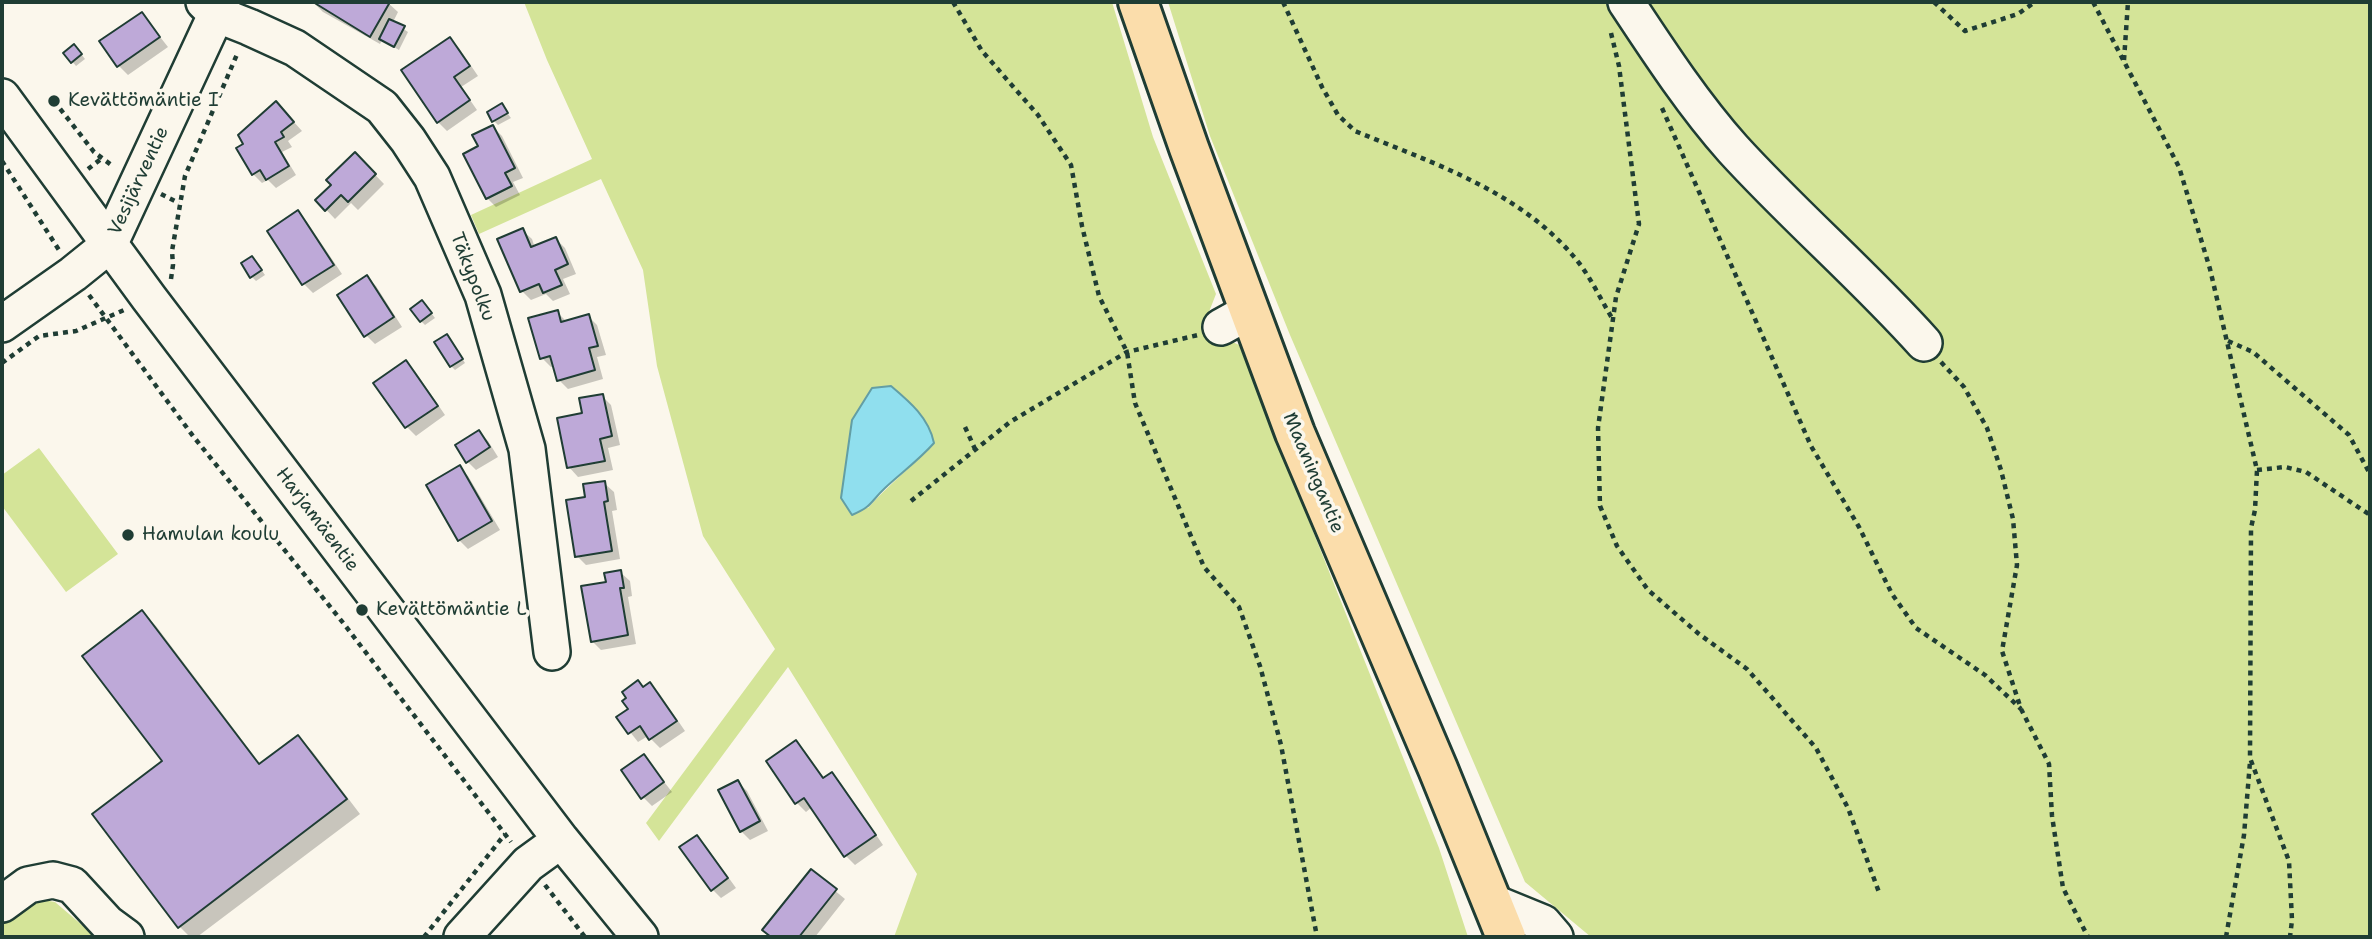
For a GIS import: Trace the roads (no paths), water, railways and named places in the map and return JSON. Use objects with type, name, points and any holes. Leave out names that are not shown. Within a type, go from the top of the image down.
[{"type":"main road","name":"Maaningantie","points":[[1138,2],[1194,161],[1236,319],[1295,433],[1500,920]]},
{"type":"street","name":"Täkypolku","points":[[214,6],[249,27],[295,48],[382,107],[432,177],[483,295],[527,449],[552,652]]},
{"type":"street","name":"Vesijärventie","points":[[109,245],[214,6]]},
{"type":"street","points":[[1618,15],[1683,85],[1731,147],[1924,343]]},
{"type":"street","name":"Harjamäentie","points":[[2,97],[149,298],[561,840],[640,937]]},
{"type":"street","points":[[2,324],[74,274],[109,245]]},
{"type":"street","points":[[462,937],[528,864],[561,840]]},
{"type":"street","points":[[2,904],[28,885],[53,880],[72,885],[107,923],[126,937]]},
{"type":"street","points":[[1500,920],[1543,923],[1555,937]]},
{"type":"water","points":[[891,386],[912,404],[923,418],[934,443],[868,506],[852,515],[841,498],[852,420],[872,388]]},
{"type":"place","name":"Kevättömäntie I","points":[[54,101]]},
{"type":"place","name":"Hamulan koulu","points":[[128,535]]},
{"type":"place","name":"Kevättömäntie L","points":[[362,610]]}]
